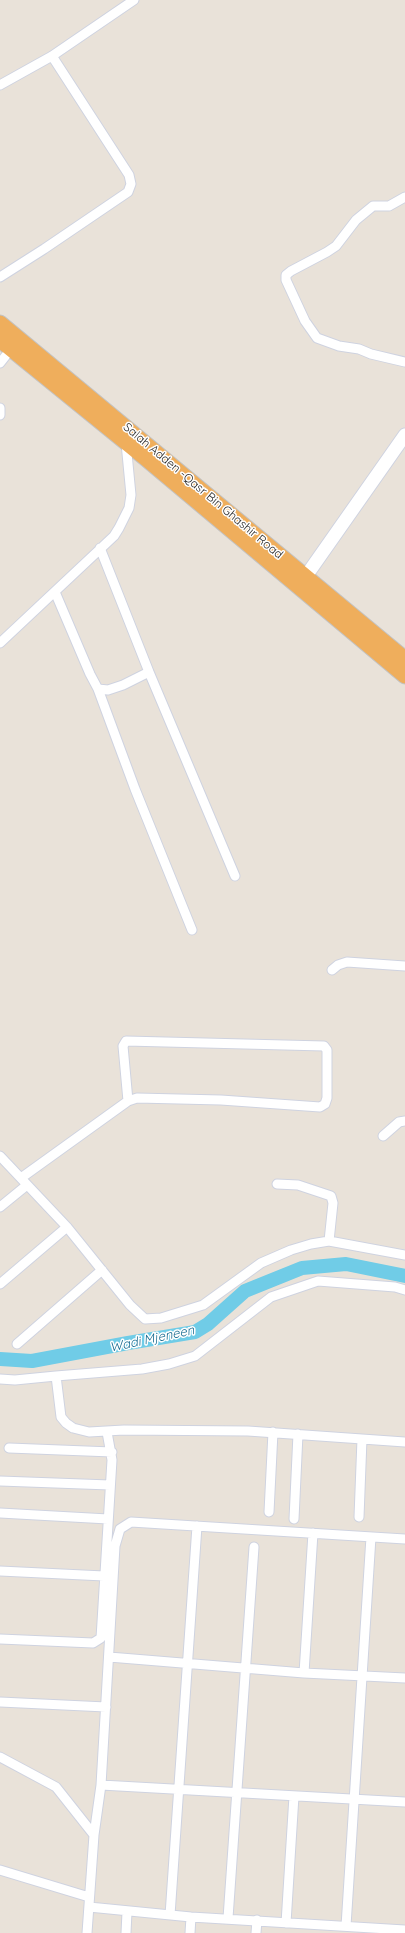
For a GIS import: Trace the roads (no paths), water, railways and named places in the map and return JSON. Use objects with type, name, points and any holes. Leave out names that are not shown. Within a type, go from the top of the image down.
[{"type":"highway","name":"Salah Adden -Qasr Bin Ghashir Road","points":[[0,323],[405,659]]},
{"type":"highway","points":[[6,345],[405,676]]},
{"type":"main road","points":[[306,576],[405,436]]},
{"type":"street","points":[[0,85],[52,56],[134,0]]},
{"type":"street","points":[[0,277],[39,253],[128,192],[132,184],[129,175],[52,56]]},
{"type":"street","points":[[405,197],[389,206],[373,206],[356,220],[336,246],[291,271],[286,275],[286,280],[306,321],[317,338],[339,346],[359,349],[371,354],[405,362]]},
{"type":"street","points":[[0,362],[6,345]]},
{"type":"street","points":[[0,408],[0,415]]},
{"type":"street","points":[[0,643],[116,532],[129,508],[131,495],[126,443]]},
{"type":"street","points":[[100,548],[149,672],[235,876]]},
{"type":"street","points":[[55,592],[90,674],[98,689],[135,789],[192,930]]},
{"type":"street","points":[[98,689],[108,690],[123,686],[149,672]]},
{"type":"street","points":[[332,970],[338,965],[347,962],[405,966]]},
{"type":"street","points":[[0,1207],[24,1181],[128,1101],[141,1097],[320,1107],[325,1104],[327,1098],[327,1050],[324,1046],[126,1040],[123,1046],[128,1101]]},
{"type":"street","points":[[383,1136],[399,1122],[405,1121]]},
{"type":"street","points":[[0,1156],[67,1226],[140,1316],[150,1320],[203,1305],[261,1264],[291,1250],[329,1241],[405,1255]]},
{"type":"street","points":[[277,1184],[298,1185],[331,1196],[333,1202],[329,1241]]},
{"type":"street","points":[[0,1284],[67,1226]]},
{"type":"street","points":[[18,1344],[102,1270]]},
{"type":"street","points":[[0,1379],[15,1380],[142,1369],[169,1364],[194,1356],[271,1296],[318,1281],[395,1287],[405,1290]]},
{"type":"street","points":[[56,1376],[61,1417],[66,1423],[79,1430],[107,1432],[124,1430],[224,1430],[273,1432],[405,1442]]},
{"type":"street","points":[[0,1639],[96,1642],[101,1638],[112,1452],[107,1432]]},
{"type":"street","points":[[269,1512],[273,1432]]},
{"type":"street","points":[[294,1519],[298,1434]]},
{"type":"street","points":[[359,1516],[362,1439]]},
{"type":"street","points":[[8,1448],[112,1452]]},
{"type":"street","points":[[0,1481],[110,1485]]},
{"type":"street","points":[[0,1513],[108,1519]]},
{"type":"street","points":[[88,1933],[89,1897],[94,1835],[101,1785],[115,1546],[120,1529],[131,1522],[405,1539]]},
{"type":"street","points":[[170,1915],[186,1662],[197,1526]]},
{"type":"street","points":[[304,1673],[313,1533]]},
{"type":"street","points":[[346,1926],[371,1537]]},
{"type":"street","points":[[228,1918],[254,1547]]},
{"type":"street","points":[[0,1571],[104,1576]]},
{"type":"street","points":[[109,1657],[186,1662],[304,1673],[405,1678]]},
{"type":"street","points":[[0,1702],[106,1707]]},
{"type":"street","points":[[0,1757],[56,1786],[94,1835]]},
{"type":"street","points":[[101,1785],[405,1802]]},
{"type":"street","points":[[286,1923],[294,1796]]},
{"type":"street","points":[[0,1870],[89,1897]]},
{"type":"street","points":[[89,1907],[127,1912],[191,1917],[257,1920],[286,1923],[317,1929],[346,1926],[405,1930]]},
{"type":"street","points":[[126,1933],[127,1912]]},
{"type":"street","points":[[190,1933],[191,1917]]},
{"type":"street","points":[[256,1933],[257,1920]]},
{"type":"waterway","name":"Wadi Mjeneen","points":[[0,1359],[32,1361],[195,1332],[208,1324],[245,1291],[302,1268],[346,1264],[405,1276]]}]
